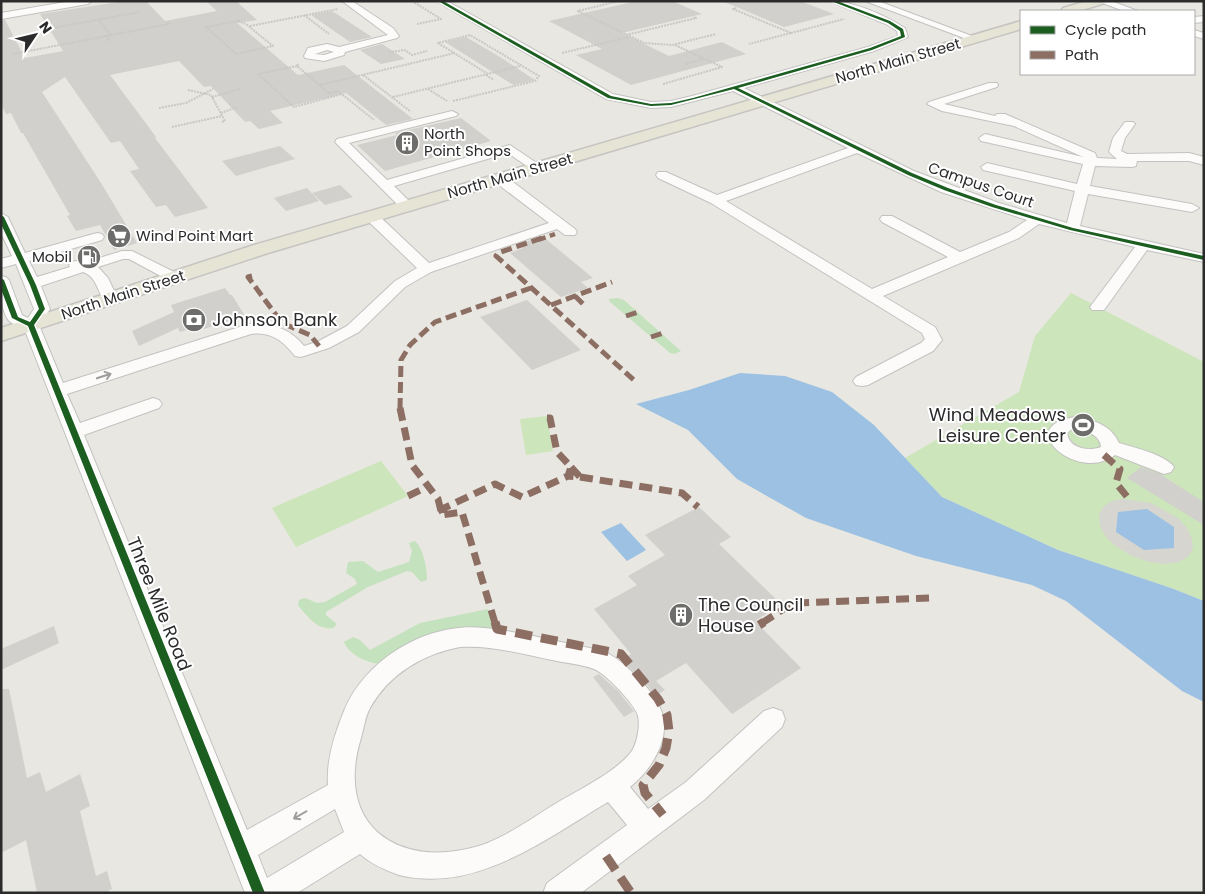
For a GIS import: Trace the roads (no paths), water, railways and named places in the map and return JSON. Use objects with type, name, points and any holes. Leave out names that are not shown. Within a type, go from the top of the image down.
[{"type":"main road","points":[[1070,10],[1101,1]]},
{"type":"main road","name":"North Main Street","points":[[1,335],[261,250],[1020,25]]},
{"type":"street","points":[[1,11],[57,1]]},
{"type":"street","points":[[1,16],[36,5],[88,1]]},
{"type":"street","points":[[440,1],[610,98],[643,104],[671,104],[735,88],[871,49],[903,37],[902,30],[889,22],[833,1]]},
{"type":"street","points":[[869,1],[975,39]]},
{"type":"street","points":[[1101,1],[1130,10]]},
{"type":"street","points":[[339,50],[394,36],[390,30],[345,4]]},
{"type":"street","points":[[871,49],[900,61]]},
{"type":"street","points":[[993,85],[933,104],[946,109],[1021,125]]},
{"type":"street","name":"Campus Court","points":[[735,88],[910,174],[946,189],[1072,229],[1204,258]]},
{"type":"street","points":[[407,206],[341,142],[452,114]]},
{"type":"street","points":[[1001,116],[1091,156],[1072,229]]},
{"type":"street","points":[[1128,160],[1115,152],[1119,138],[1129,124]]},
{"type":"street","points":[[985,138],[1089,162],[1189,157],[1204,161]]},
{"type":"street","points":[[385,185],[510,148],[538,168]]},
{"type":"street","points":[[716,200],[856,148]]},
{"type":"street","points":[[987,167],[1082,189],[1192,208]]},
{"type":"street","points":[[662,175],[716,200],[929,330],[934,340],[927,347],[862,381]]},
{"type":"street","points":[[500,180],[564,228]]},
{"type":"street","points":[[1,217],[20,258],[34,282],[42,308],[31,325],[15,318],[1,280]]},
{"type":"street","points":[[372,217],[426,269]]},
{"type":"street","points":[[887,219],[960,258]]},
{"type":"street","points":[[871,296],[1014,236],[1037,219]]},
{"type":"street","points":[[58,391],[260,327],[272,329],[286,336],[300,352],[323,345],[353,329],[400,284],[426,269],[466,255],[564,228]]},
{"type":"street","points":[[1,264],[97,237]]},
{"type":"street","points":[[1098,307],[1143,246]]},
{"type":"street","points":[[56,248],[79,268],[94,271],[101,278],[110,299]]},
{"type":"street","points":[[34,282],[122,255],[132,255],[175,278]]},
{"type":"street","points":[[466,255],[481,268]]},
{"type":"street","name":"Three Mile Road","points":[[31,325],[259,893]]},
{"type":"street","points":[[74,432],[153,404]]},
{"type":"street","points":[[1068,424],[1084,424],[1100,431],[1110,442],[1111,447],[1104,455],[1096,457],[1087,456],[1070,450],[1059,440],[1058,430],[1068,424]]},
{"type":"street","points":[[1111,447],[1164,467]]},
{"type":"street","points":[[457,638],[483,638],[513,642],[600,660],[618,673],[637,694],[650,714],[649,736],[643,756],[632,769],[553,821],[496,853],[464,863],[425,867],[393,860],[373,848],[362,837],[342,791],[340,762],[359,705],[371,686],[387,670],[410,654],[457,638]]},
{"type":"street","points":[[556,893],[696,791],[773,719]]},
{"type":"street","points":[[610,784],[646,827]]},
{"type":"street","points":[[241,849],[342,791]]},
{"type":"street","points":[[270,893],[362,837]]},
{"type":"water","points":[[740,373],[785,376],[832,392],[874,425],[942,497],[1058,550],[1204,601],[1204,702],[1182,691],[1066,601],[1032,585],[916,556],[806,518],[737,479],[688,430],[636,404],[689,390]]},
{"type":"water","points":[[1147,509],[1174,527],[1174,548],[1144,550],[1116,532],[1118,512]]},
{"type":"water","points":[[621,523],[646,550],[627,561],[601,532]]},
{"type":"place","name":"North Point Shops","points":[[407,143]]},
{"type":"place","name":"Wind Point Mart","points":[[119,236]]},
{"type":"place","name":"Mobil","points":[[89,257]]},
{"type":"place","name":"Johnson Bank","points":[[194,320]]},
{"type":"place","name":"Wind Meadows Leisure Center","points":[[1083,425]]},
{"type":"place","name":"The Council House","points":[[681,615]]}]
